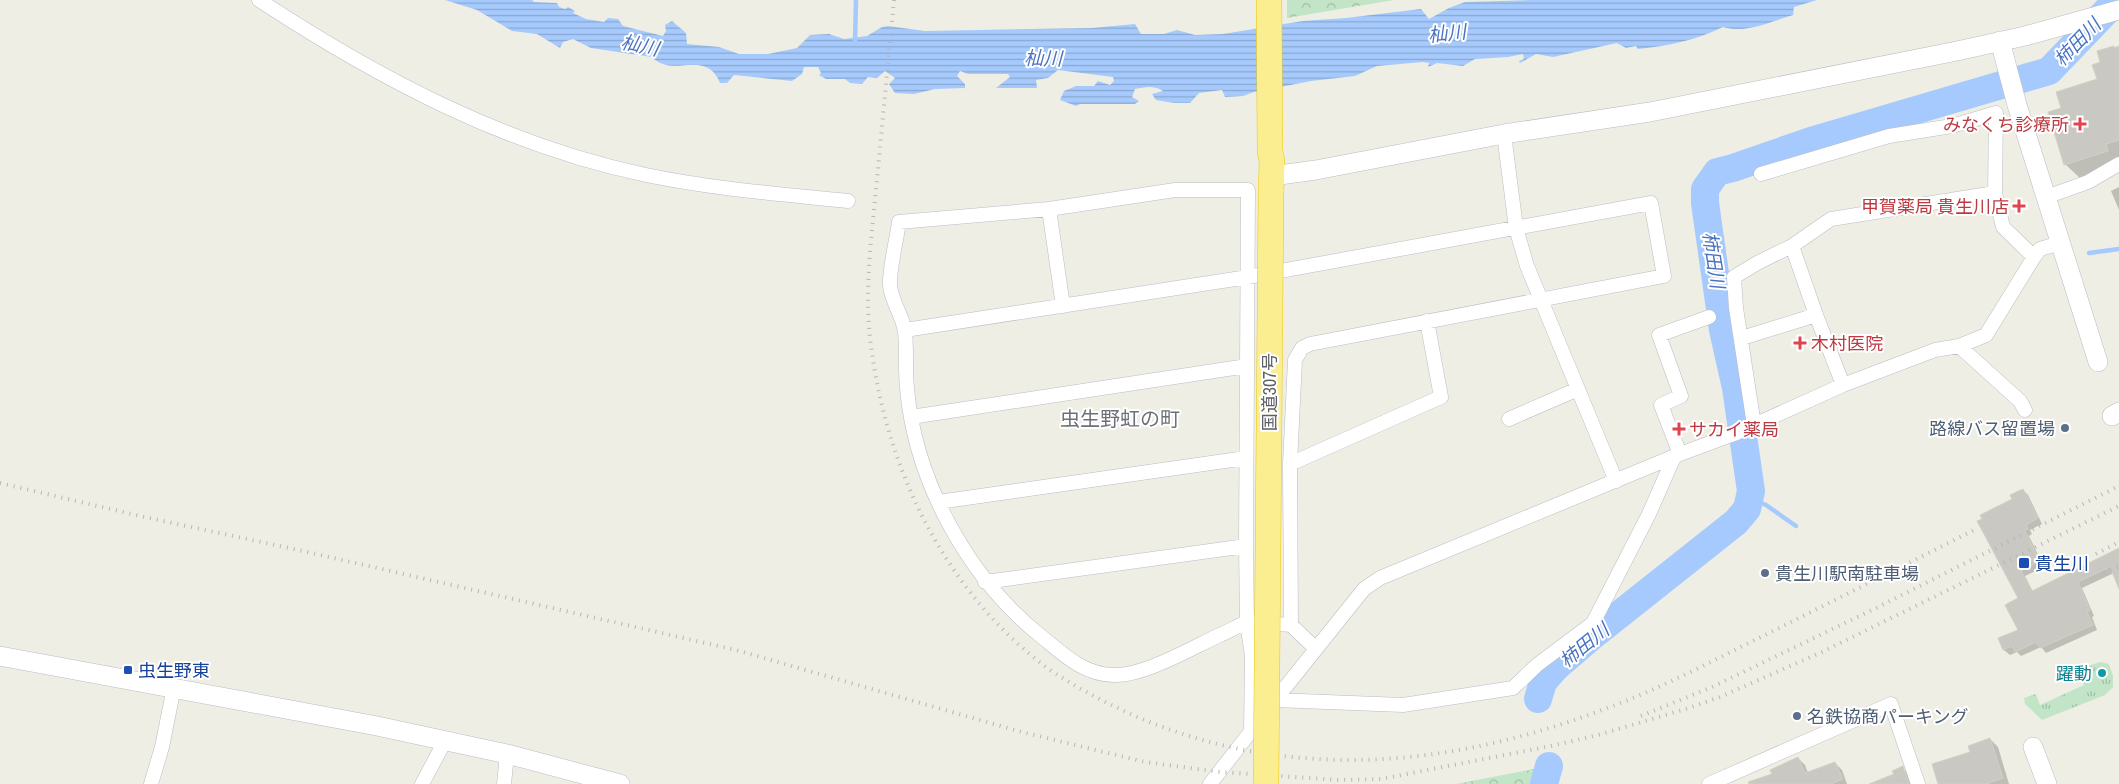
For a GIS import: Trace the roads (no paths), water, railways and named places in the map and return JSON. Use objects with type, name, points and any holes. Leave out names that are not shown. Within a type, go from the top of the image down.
[{"type":"highway","name":"国道307号","points":[[1266,784],[1271,184],[1269,0]]},
{"type":"street","points":[[259,0],[305,30],[397,82],[491,127],[548,149],[647,175],[739,189],[848,201]]},
{"type":"street","points":[[1271,184],[1326,168],[1504,134],[1650,112],[1958,51],[2065,26],[2119,10]]},
{"type":"street","points":[[2000,41],[2017,105],[2098,362]]},
{"type":"street","points":[[1761,174],[1888,136],[1952,126],[1996,113],[1995,193],[2003,228],[2034,257]]},
{"type":"street","points":[[1504,134],[1516,228],[1527,266],[1616,481]]},
{"type":"street","points":[[2046,197],[2088,182],[2119,164]]},
{"type":"street","points":[[1251,732],[1252,656],[1247,623],[1246,546],[1248,190],[1176,190],[1048,208],[899,222],[890,286],[905,330],[907,388],[911,417],[924,465],[938,502],[956,539],[986,582],[1026,624],[1078,665],[1101,673],[1114,675],[1148,668],[1247,623],[1292,625],[1315,648]]},
{"type":"street","points":[[1745,429],[1742,338],[1736,308],[1734,277],[1792,246],[1831,219],[1995,193]]},
{"type":"street","points":[[905,330],[1248,277],[1651,203],[1664,276],[1310,344],[1302,348],[1295,360],[1290,464],[1292,625]]},
{"type":"street","points":[[1048,208],[1063,306]]},
{"type":"street","points":[[1210,784],[1315,648],[1364,589],[1380,578],[1745,429],[1843,385],[1935,350],[1959,346],[1986,335],[2040,249],[2060,243]]},
{"type":"street","points":[[1792,246],[1843,385]]},
{"type":"street","points":[[1742,338],[1816,315]]},
{"type":"street","points":[[1275,700],[1403,705],[1513,688],[1536,665],[1593,623],[1677,456],[1661,405],[1681,396],[1659,335],[1709,317]]},
{"type":"street","points":[[1290,464],[1441,396],[1427,322]]},
{"type":"street","points":[[1959,346],[2020,401],[2025,410]]},
{"type":"street","points":[[911,417],[1247,366]]},
{"type":"street","points":[[1509,419],[1578,390]]},
{"type":"street","points":[[938,502],[1246,458]]},
{"type":"street","points":[[986,582],[1246,546]]},
{"type":"street","points":[[0,656],[377,726],[507,754],[620,784]]},
{"type":"street","points":[[151,784],[162,747],[174,687]]},
{"type":"street","points":[[1709,784],[1891,704],[1918,784]]},
{"type":"street","points":[[422,784],[445,741]]},
{"type":"street","points":[[2033,747],[2047,784]]},
{"type":"street","points":[[504,784],[507,754]]},
{"type":"water","name":"杣川","points":[[445,0],[532,0],[534,2],[557,3],[559,7],[565,9],[568,7],[575,11],[573,13],[586,19],[604,22],[608,18],[618,19],[623,26],[663,36],[666,31],[665,25],[672,21],[686,33],[687,44],[719,47],[739,54],[768,54],[797,48],[810,35],[829,34],[844,39],[867,36],[882,27],[888,26],[925,31],[1092,28],[1135,24],[1141,34],[1164,34],[1177,30],[1195,35],[1223,34],[1303,21],[1421,9],[1429,19],[1465,2],[1531,0],[1817,0],[1794,7],[1793,15],[1758,26],[1740,29],[1723,27],[1692,39],[1649,48],[1638,49],[1636,46],[1626,48],[1617,43],[1553,57],[1536,54],[1520,63],[1519,61],[1524,59],[1523,54],[1475,59],[1463,66],[1437,63],[1428,67],[1429,63],[1423,62],[1377,66],[1355,76],[1311,81],[1254,92],[1243,96],[1225,97],[1222,90],[1199,93],[1190,103],[1156,100],[1152,94],[1163,91],[1153,87],[1146,87],[1135,89],[1132,97],[1139,101],[1135,104],[1080,104],[1076,106],[1060,100],[1064,91],[1076,86],[1094,86],[1098,81],[1110,85],[1114,81],[1113,77],[1058,70],[1048,78],[1036,80],[1037,88],[996,88],[1010,77],[1008,74],[968,74],[960,71],[957,76],[965,84],[965,88],[935,89],[914,94],[895,93],[889,84],[895,78],[885,71],[877,78],[868,77],[862,84],[850,83],[845,79],[826,79],[819,75],[821,73],[818,67],[804,67],[802,74],[792,81],[734,75],[727,83],[720,83],[714,73],[706,67],[698,65],[660,63],[652,57],[591,48],[573,39],[563,42],[560,48],[537,34],[512,31],[477,10]]},
{"type":"waterway","points":[[855,41],[856,0]]},
{"type":"waterway","name":"柿田川","points":[[1538,699],[1543,682],[1556,667],[1736,522],[1747,509],[1751,491],[1736,388],[1723,330],[1705,203],[1705,189],[1717,172],[1811,141],[2049,71],[2117,0]]},
{"type":"waterway","points":[[2037,75],[2039,86]]},
{"type":"waterway","points":[[2089,253],[2119,249]]},
{"type":"waterway","points":[[1749,498],[1766,505],[1796,526]]},
{"type":"waterway","name":"柿田川","points":[[1544,784],[1549,766]]},
{"type":"railway","points":[[894,0],[868,287],[871,346],[879,393],[891,439],[907,483],[928,526],[952,567],[980,605],[1013,639],[1050,670],[1116,707],[1184,734],[1253,752],[1323,759],[1394,758],[1465,749],[1537,732],[1650,691],[1976,529]]},
{"type":"railway","points":[[0,483],[736,650],[1018,731],[1145,762],[1220,772],[1339,780],[1381,779],[1551,746],[1598,735],[1689,708],[1720,697],[1822,652],[2119,506]]},
{"type":"railway","points":[[1641,716],[1712,687],[1868,612],[2119,486]]},
{"type":"railway","points":[[2096,554],[2119,542]]},
{"type":"railway","points":[[2104,573],[2119,566]]},
{"type":"place","name":"みなくち診療所","points":[[2080,124]]},
{"type":"place","name":"甲賀薬局 貴生川店","points":[[2019,206]]},
{"type":"place","name":"木村医院","points":[[1800,343]]},
{"type":"place","name":"路線バス留置場","points":[[2065,428]]},
{"type":"place","name":"サカイ薬局","points":[[1679,429]]},
{"type":"place","name":"貴生川","points":[[2024,563]]},
{"type":"place","name":"貴生川駅南駐車場","points":[[1765,573]]},
{"type":"place","name":"虫生野東","points":[[128,670]]},
{"type":"place","name":"躍動","points":[[2102,673]]},
{"type":"place","name":"名鉄協商パーキング","points":[[1797,716]]},
{"type":"district","name":"虫生野虹の町","points":[[1120,418]]}]
